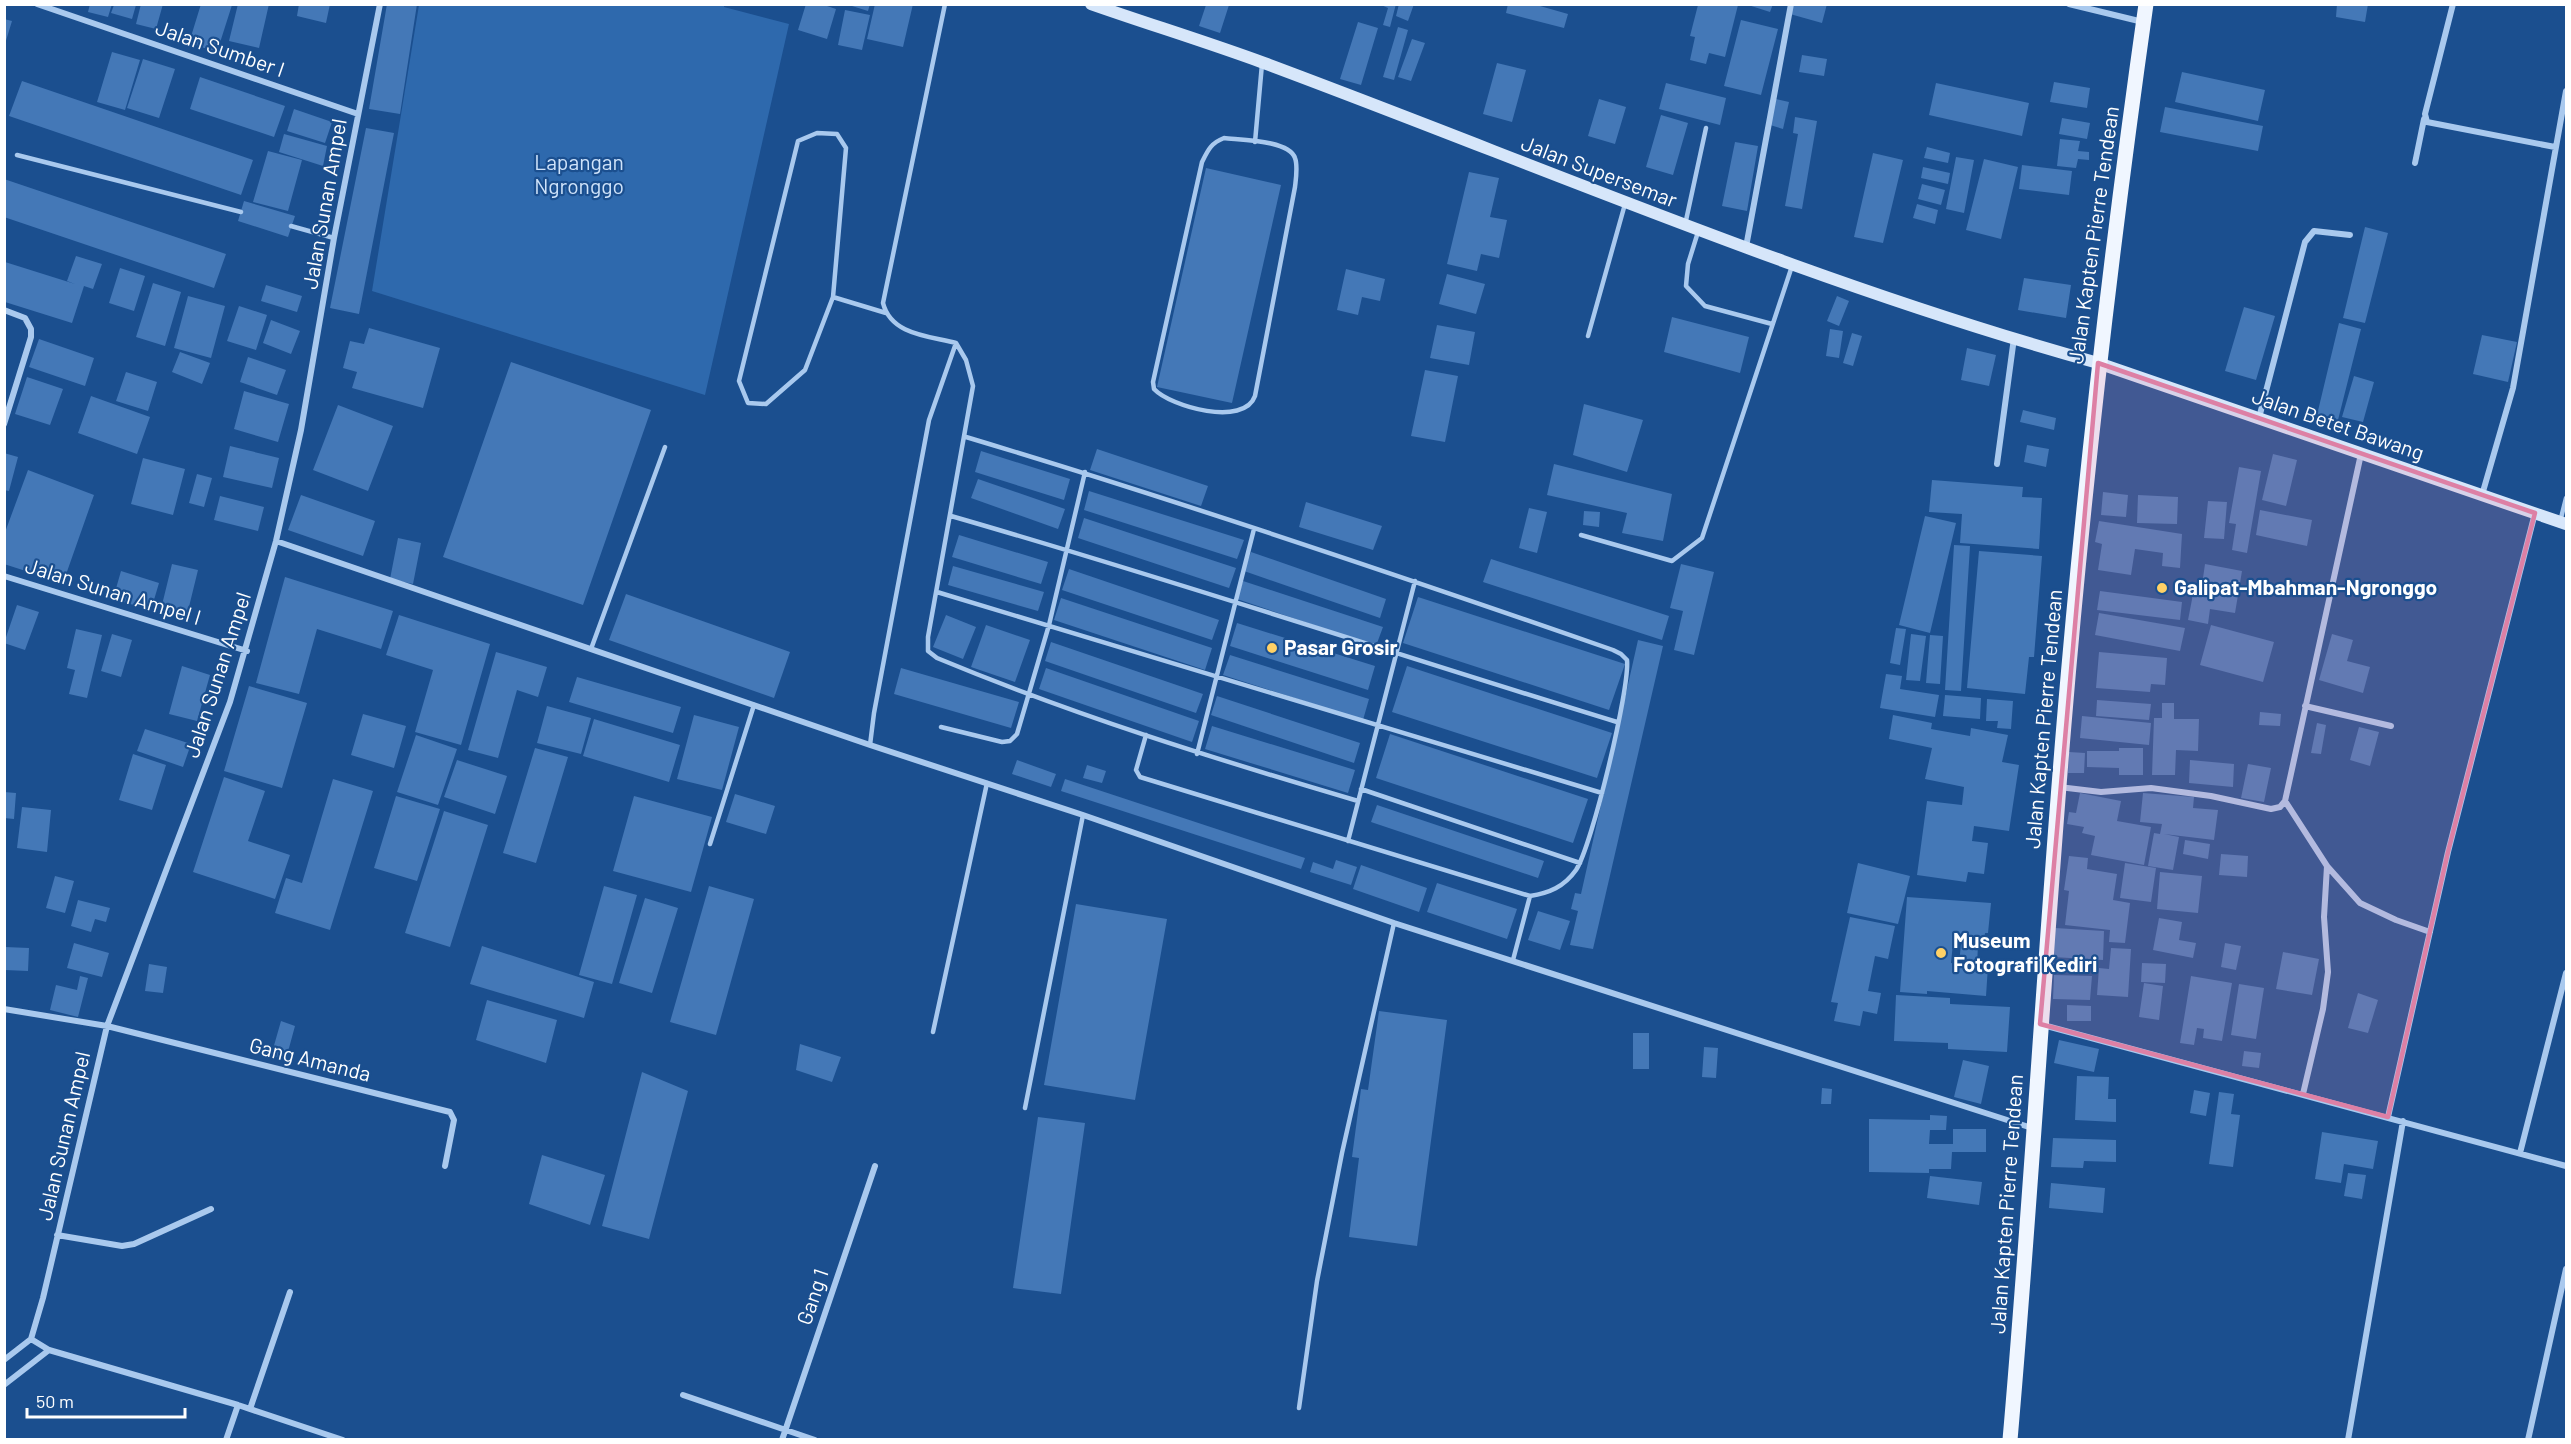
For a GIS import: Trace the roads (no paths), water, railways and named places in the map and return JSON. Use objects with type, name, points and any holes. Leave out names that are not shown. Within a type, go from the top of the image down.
[{"type":"main road","name":"Jalan Supersemar","points":[[1090,4],[1262,63],[1699,231],[1911,306],[2098,363]]},
{"type":"main road","name":"Jalan Kapten Pierre Tendean","points":[[2010,1440],[2036,1129],[2040,1024],[2059,787],[2098,363],[2146,4]]},
{"type":"main road","name":"Jalan Betet Bawang","points":[[2098,363],[2563,523]]},
{"type":"street","name":"Jalan Sumber I","points":[[38,4],[358,114]]},
{"type":"street","name":"Jalan Sunan Ampel","points":[[31,1339],[107,1026],[209,761],[246,651],[276,541],[301,430],[334,238],[380,4]]},
{"type":"street","points":[[1746,247],[1791,4]]},
{"type":"street","points":[[2069,4],[2143,22]]},
{"type":"street","points":[[2415,163],[2453,4]]},
{"type":"street","points":[[2482,495],[2513,388],[2566,91]]},
{"type":"street","points":[[2424,119],[2430,124],[2555,147]]},
{"type":"street","points":[[2259,419],[2305,242],[2314,231],[2350,235]]},
{"type":"street","points":[[4,310],[25,318],[31,329],[25,359],[4,424]]},
{"type":"street","points":[[1997,464],[2014,339]]},
{"type":"street","points":[[2059,787],[2101,792],[2151,788],[2211,796],[2271,809],[2280,807],[2285,801],[2361,453]]},
{"type":"street","points":[[2388,1117],[2448,852],[2535,513]]},
{"type":"street","points":[[276,541],[870,745],[1083,814],[1394,923],[2036,1129]]},
{"type":"street","name":"Jalan Sunan Ampel I","points":[[4,576],[246,651]]},
{"type":"street","points":[[2305,706],[2391,726]]},
{"type":"street","points":[[2285,801],[2327,866],[2360,903],[2396,920],[2430,932]]},
{"type":"street","points":[[2303,1094],[2323,1009],[2328,972],[2324,917],[2327,866]]},
{"type":"street","points":[[2520,1153],[2566,973]]},
{"type":"street","name":"Gang Amanda","points":[[4,1009],[107,1026],[450,1112],[454,1119],[445,1166]]},
{"type":"street","points":[[2040,1024],[2566,1166]]},
{"type":"street","points":[[2348,1440],[2403,1121]]},
{"type":"street","name":"Gang 1","points":[[782,1440],[875,1166]]},
{"type":"street","points":[[57,1235],[122,1246],[134,1244],[211,1209]]},
{"type":"street","points":[[2528,1440],[2566,1269]]},
{"type":"street","points":[[250,1409],[290,1292]]},
{"type":"street","points":[[4,1360],[31,1339],[49,1350],[238,1405],[343,1440]]},
{"type":"street","points":[[4,1385],[49,1350]]},
{"type":"street","points":[[683,1395],[815,1440]]},
{"type":"street","points":[[226,1440],[238,1405]]},
{"type":"lane","points":[[945,4],[883,303],[893,323],[906,331],[956,343],[966,360],[973,386],[966,437],[928,637],[928,651],[936,658],[1028,696],[1197,754],[1358,801]]},
{"type":"lane","points":[[1255,142],[1262,63]]},
{"type":"lane","points":[[1685,225],[1706,128]]},
{"type":"lane","points":[[817,133],[837,134],[846,148],[833,297],[805,370],[766,404],[748,404],[739,381],[798,141],[817,133]]},
{"type":"lane","points":[[1224,138],[1255,142],[1284,146],[1293,152],[1297,161],[1295,187],[1253,402],[1249,407],[1236,411],[1210,412],[1158,394],[1154,390],[1154,373],[1202,162],[1215,141],[1224,138]]},
{"type":"lane","points":[[17,155],[241,212]]},
{"type":"lane","points":[[1588,336],[1625,204]]},
{"type":"lane","points":[[291,226],[334,238]]},
{"type":"lane","points":[[1699,231],[1688,264],[1686,286],[1705,306],[1772,324]]},
{"type":"lane","points":[[1581,535],[1672,561],[1702,538],[1793,263]]},
{"type":"lane","points":[[833,297],[886,313]]},
{"type":"lane","points":[[870,745],[928,420],[956,343]]},
{"type":"lane","points":[[966,437],[1085,472],[1415,581],[1621,654],[1627,665],[1602,793],[1588,844],[1580,863],[1557,889],[1530,896],[1140,777],[1136,770],[1146,735]]},
{"type":"lane","points":[[591,649],[665,447]]},
{"type":"lane","points":[[941,727],[988,740],[1010,741],[1017,734],[1049,625],[1085,472]]},
{"type":"lane","points":[[2563,523],[2566,498]]},
{"type":"lane","points":[[951,516],[1066,549],[1396,655],[1617,722]]},
{"type":"lane","points":[[1197,754],[1254,529]]},
{"type":"lane","points":[[1348,842],[1415,581]]},
{"type":"lane","points":[[937,592],[1602,793]]},
{"type":"lane","points":[[710,844],[754,705]]},
{"type":"lane","points":[[933,1032],[987,783]]},
{"type":"lane","points":[[1361,789],[1580,863]]},
{"type":"lane","points":[[1025,1108],[1083,814]]},
{"type":"lane","points":[[1513,960],[1530,896]]},
{"type":"lane","points":[[1299,1408],[1317,1281],[1342,1153],[1394,923]]},
{"type":"place","name":"Galipat-Mbahman-Ngronggo","points":[[2162,588]]},
{"type":"place","name":"Pasar Grosir","points":[[1272,648]]},
{"type":"place","name":"Museum Fotografi Kediri","points":[[1941,953]]},
{"type":"park label","name":"Lapangan Ngronggo","points":[[579,175]]}]
